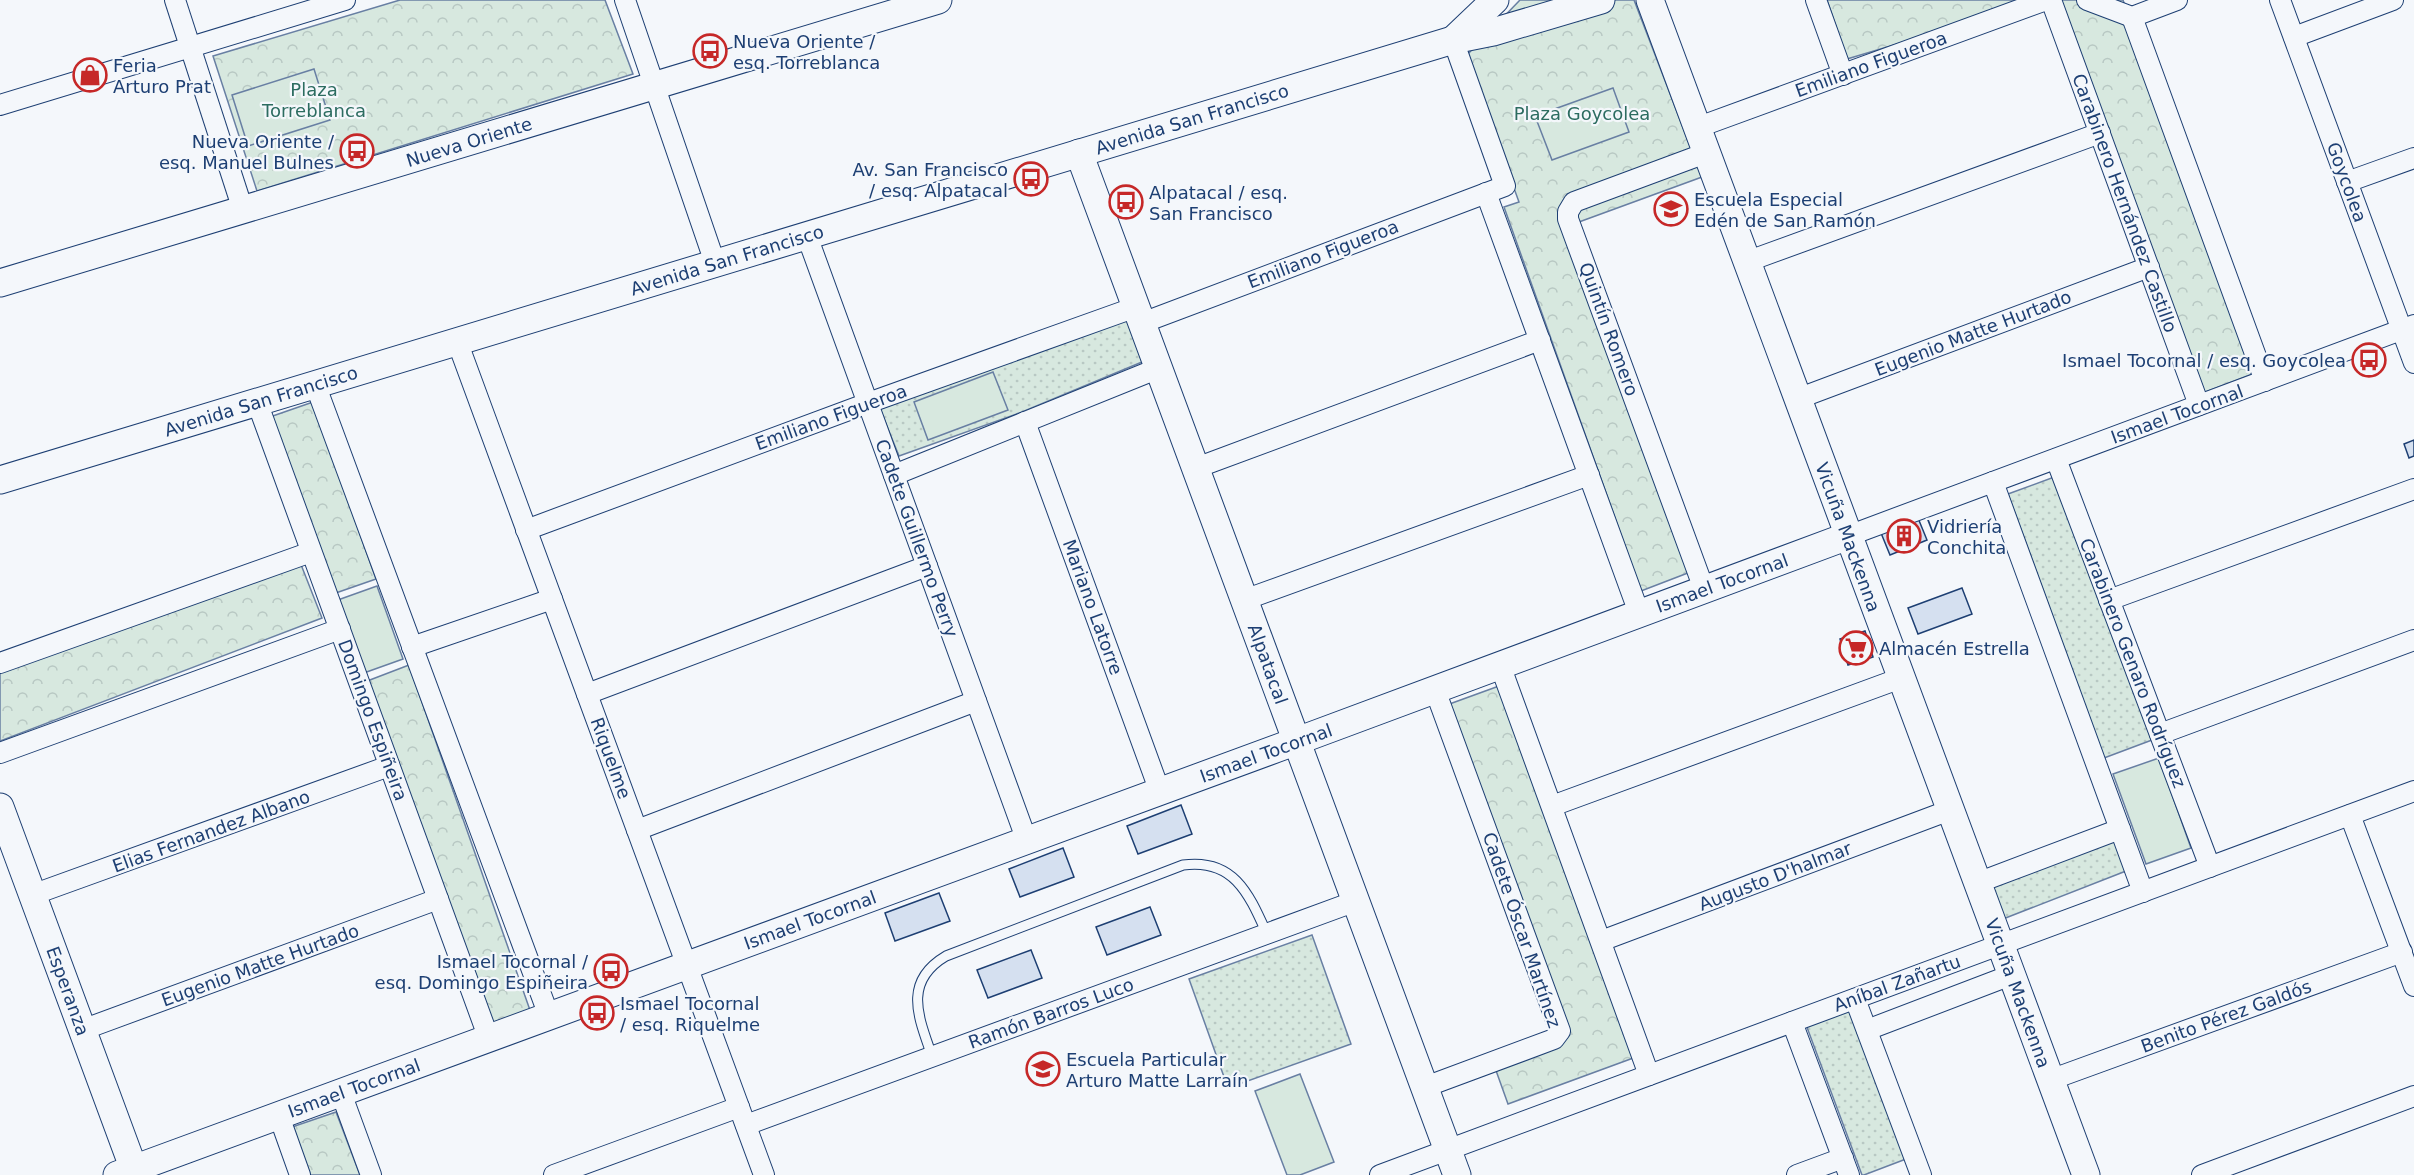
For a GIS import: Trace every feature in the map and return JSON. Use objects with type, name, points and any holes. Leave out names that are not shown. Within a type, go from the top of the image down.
[{"type":"main road","name":"Nueva Oriente","points":[[0,283],[938,0]]},
{"type":"main road","name":"Avenida San Francisco","points":[[1453,40],[1495,0]]},
{"type":"main road","name":"Avenida San Francisco","points":[[0,480],[1453,40],[1493,32],[1601,0]]},
{"type":"main road","name":"Vicuña Mackenna","points":[[1650,0],[2086,1175]]},
{"type":"main road","name":"Alpatacal","points":[[1079,153],[1453,1163]]},
{"type":"main road","name":"Ismael Tocornal","points":[[129,1173],[1848,536]]},
{"type":"main road","name":"Esperanza","points":[[0,807],[82,1030],[129,1173]]},
{"type":"street","points":[[175,0],[243,210]]},
{"type":"street","points":[[0,105],[345,0]]},
{"type":"street","points":[[625,0],[715,263]]},
{"type":"street","points":[[1816,0],[1843,75]]},
{"type":"street","name":"Emiliano Figueroa","points":[[1696,128],[2046,0]]},
{"type":"street","name":"Carabinero Hernández Castillo","points":[[2051,0],[2199,405]]},
{"type":"street","points":[[2087,0],[2132,17],[2177,0]]},
{"type":"street","name":"Goycolea","points":[[2280,0],[2348,182],[2408,328],[2414,363]]},
{"type":"street","points":[[2294,37],[2393,0]]},
{"type":"street","points":[[2132,17],[2265,381]]},
{"type":"street","points":[[1453,40],[1540,340],[1639,613]]},
{"type":"street","points":[[1746,262],[2100,133]]},
{"type":"street","name":"Quintín Romero","points":[[1704,589],[1568,219],[1568,212],[1574,202],[1706,153]]},
{"type":"street","points":[[2348,182],[2414,158]]},
{"type":"street","name":"Emiliano Figueroa","points":[[526,530],[868,403],[1139,315],[1496,189]]},
{"type":"street","name":"Cadete Guillermo Perry","points":[[807,236],[1027,841]]},
{"type":"street","name":"Eugenio Matte Hurtado","points":[[1797,399],[2149,267]]},
{"type":"street","name":"Ismael Tocornal","points":[[1848,536],[2408,328]]},
{"type":"street","points":[[1196,468],[1540,340]]},
{"type":"street","name":"Riquelme","points":[[457,341],[764,1175]]},
{"type":"street","points":[[894,475],[1158,368]]},
{"type":"street","points":[[315,384],[549,1016]]},
{"type":"street","name":"Domingo Espiñeira","points":[[257,402],[489,1039]]},
{"type":"street","name":"Mariano Latorre","points":[[1025,422],[1161,792]]},
{"type":"street","name":"Carabinero Genaro Rodríguez","points":[[2056,459],[2210,867]]},
{"type":"street","points":[[1245,600],[1589,475]]},
{"type":"street","points":[[1993,482],[2143,892]]},
{"type":"street","points":[[2109,600],[2414,489]]},
{"type":"street","points":[[0,663],[311,552]]},
{"type":"street","points":[[587,694],[927,566]]},
{"type":"street","points":[[412,646],[552,599]]},
{"type":"street","points":[[0,753],[340,629]]},
{"type":"street","points":[[2160,734],[2414,640]]},
{"type":"street","points":[[1500,665],[1649,1075]]},
{"type":"street","points":[[1552,806],[1901,678]]},
{"type":"street","name":"Cadete Óscar Martínez","points":[[1425,1087],[1554,1039],[1560,1031],[1435,690]]},
{"type":"street","points":[[637,830],[976,701]]},
{"type":"street","name":"Elias Fernandez Albano","points":[[32,895],[389,766]]},
{"type":"street","name":"Aníbal Zañartu","points":[[1380,1175],[1453,1163],[1649,1075],[2414,792]]},
{"type":"street","name":"Augusto D'halmar","points":[[1601,941],[1950,810]]},
{"type":"street","points":[[2350,815],[2414,986]]},
{"type":"street","points":[[1977,883],[2120,829]]},
{"type":"street","name":"Eugenio Matte Hurtado","points":[[82,1030],[438,899]]},
{"type":"street","name":"Ramón Barros Luco","points":[[554,1175],[932,1056],[1356,901]]},
{"type":"street","name":"Benito Pérez Galdós","points":[[2050,1080],[2402,952]]},
{"type":"street","name":"Aníbal Zañartu","points":[[1867,1030],[2011,975]]},
{"type":"street","points":[[1855,999],[1921,1175]]},
{"type":"street","points":[[1792,1022],[1846,1167],[1797,1175]]},
{"type":"street","points":[[341,1093],[371,1175]]},
{"type":"street","points":[[2202,1175],[2414,1096]]},
{"type":"street","points":[[279,1116],[300,1175]]},
{"type":"lane","points":[[932,1056],[916,1003],[919,986],[931,965],[946,956],[1183,865],[1199,862],[1218,867],[1236,880],[1250,898],[1267,934]]},
{"type":"green space","name":"Plaza Torreblanca","points":[[400,0],[605,0],[633,74],[257,191],[213,56]]},
{"type":"green space","name":"Plaza Goycolea","points":[[1520,0],[1634,0],[1702,177],[1568,226],[1693,571],[1641,591],[1504,207],[1519,202],[1466,56]]},
{"type":"green space","points":[[1827,0],[2045,0],[1847,59]]},
{"type":"green space","points":[[2054,0],[2123,0],[2255,373],[2200,394]]},
{"type":"green space","points":[[314,69],[330,120],[248,146],[232,95]]},
{"type":"green space","points":[[1613,88],[1629,132],[1552,160],[1535,116]]},
{"type":"green space","points":[[1127,318],[1142,362],[1022,412],[899,456],[880,409]]},
{"type":"green space","points":[[993,372],[1008,410],[928,440],[914,402]]},
{"type":"green space","points":[[313,402],[376,579],[330,595],[267,418]]},
{"type":"green space","points":[[2057,476],[2152,740],[2104,758],[2008,494]]},
{"type":"green space","points":[[298,557],[322,618],[0,741],[0,672]]},
{"type":"green space","points":[[377,586],[403,659],[361,674],[335,601]]},
{"type":"green space","points":[[409,665],[531,1013],[490,1026],[362,683]]},
{"type":"green space","points":[[1499,686],[1636,1057],[1508,1104],[1494,1065],[1567,1038],[1444,706]]},
{"type":"green space","points":[[2159,758],[2191,848],[2146,864],[2113,774]]},
{"type":"green space","points":[[2113,837],[2126,871],[2003,919],[1989,884]]},
{"type":"green space","points":[[1312,935],[1351,1044],[1228,1088],[1189,979]]},
{"type":"green space","points":[[1850,1006],[1906,1159],[1864,1175],[1862,1175],[1805,1022]]},
{"type":"green space","points":[[1300,1074],[1334,1162],[1300,1175],[1287,1175],[1255,1091]]},
{"type":"green space","points":[[336,1112],[360,1175],[309,1175],[292,1127]]},
{"type":"building","points":[[2414,440],[2414,456],[2409,458],[2404,444]]},
{"type":"building","name":"Vidriería Conchita","points":[[1918,518],[1927,540],[1890,555],[1881,533]]},
{"type":"building","points":[[1962,588],[1972,614],[1918,634],[1908,608]]},
{"type":"building","name":"Almacén Estrella","points":[[1865,631],[1873,657],[1848,665],[1840,639]]},
{"type":"building","points":[[1181,805],[1192,834],[1138,854],[1127,826]]},
{"type":"building","points":[[1063,848],[1074,877],[1020,897],[1009,869]]},
{"type":"building","points":[[939,893],[950,921],[895,941],[885,913]]},
{"type":"building","points":[[1150,907],[1161,935],[1107,955],[1096,927]]},
{"type":"building","points":[[1031,950],[1042,978],[988,998],[977,970]]},
{"type":"place","name":"Nueva Oriente / esq. Torreblanca","points":[[710,51]]},
{"type":"place","name":"Feria Arturo Prat","points":[[90,75]]},
{"type":"place","name":"Nueva Oriente / esq. Manuel Bulnes","points":[[357,151]]},
{"type":"place","name":"Av. San Francisco / esq. Alpatacal","points":[[1031,179]]},
{"type":"place","name":"Alpatacal / esq. San Francisco","points":[[1126,202]]},
{"type":"place","name":"Escuela Especial Edén de San Ramón","points":[[1671,209]]},
{"type":"place","name":"Ismael Tocornal / esq. Goycolea","points":[[2369,360]]},
{"type":"place","name":"Vidriería Conchita","points":[[1904,536]]},
{"type":"place","name":"Almacén Estrella","points":[[1856,648]]},
{"type":"place","name":"Ismael Tocornal / esq. Domingo Espiñeira","points":[[611,971]]},
{"type":"place","name":"Ismael Tocornal / esq. Riquelme","points":[[597,1013]]},
{"type":"place","name":"Escuela Particular Arturo Matte Larraín","points":[[1043,1069]]}]
